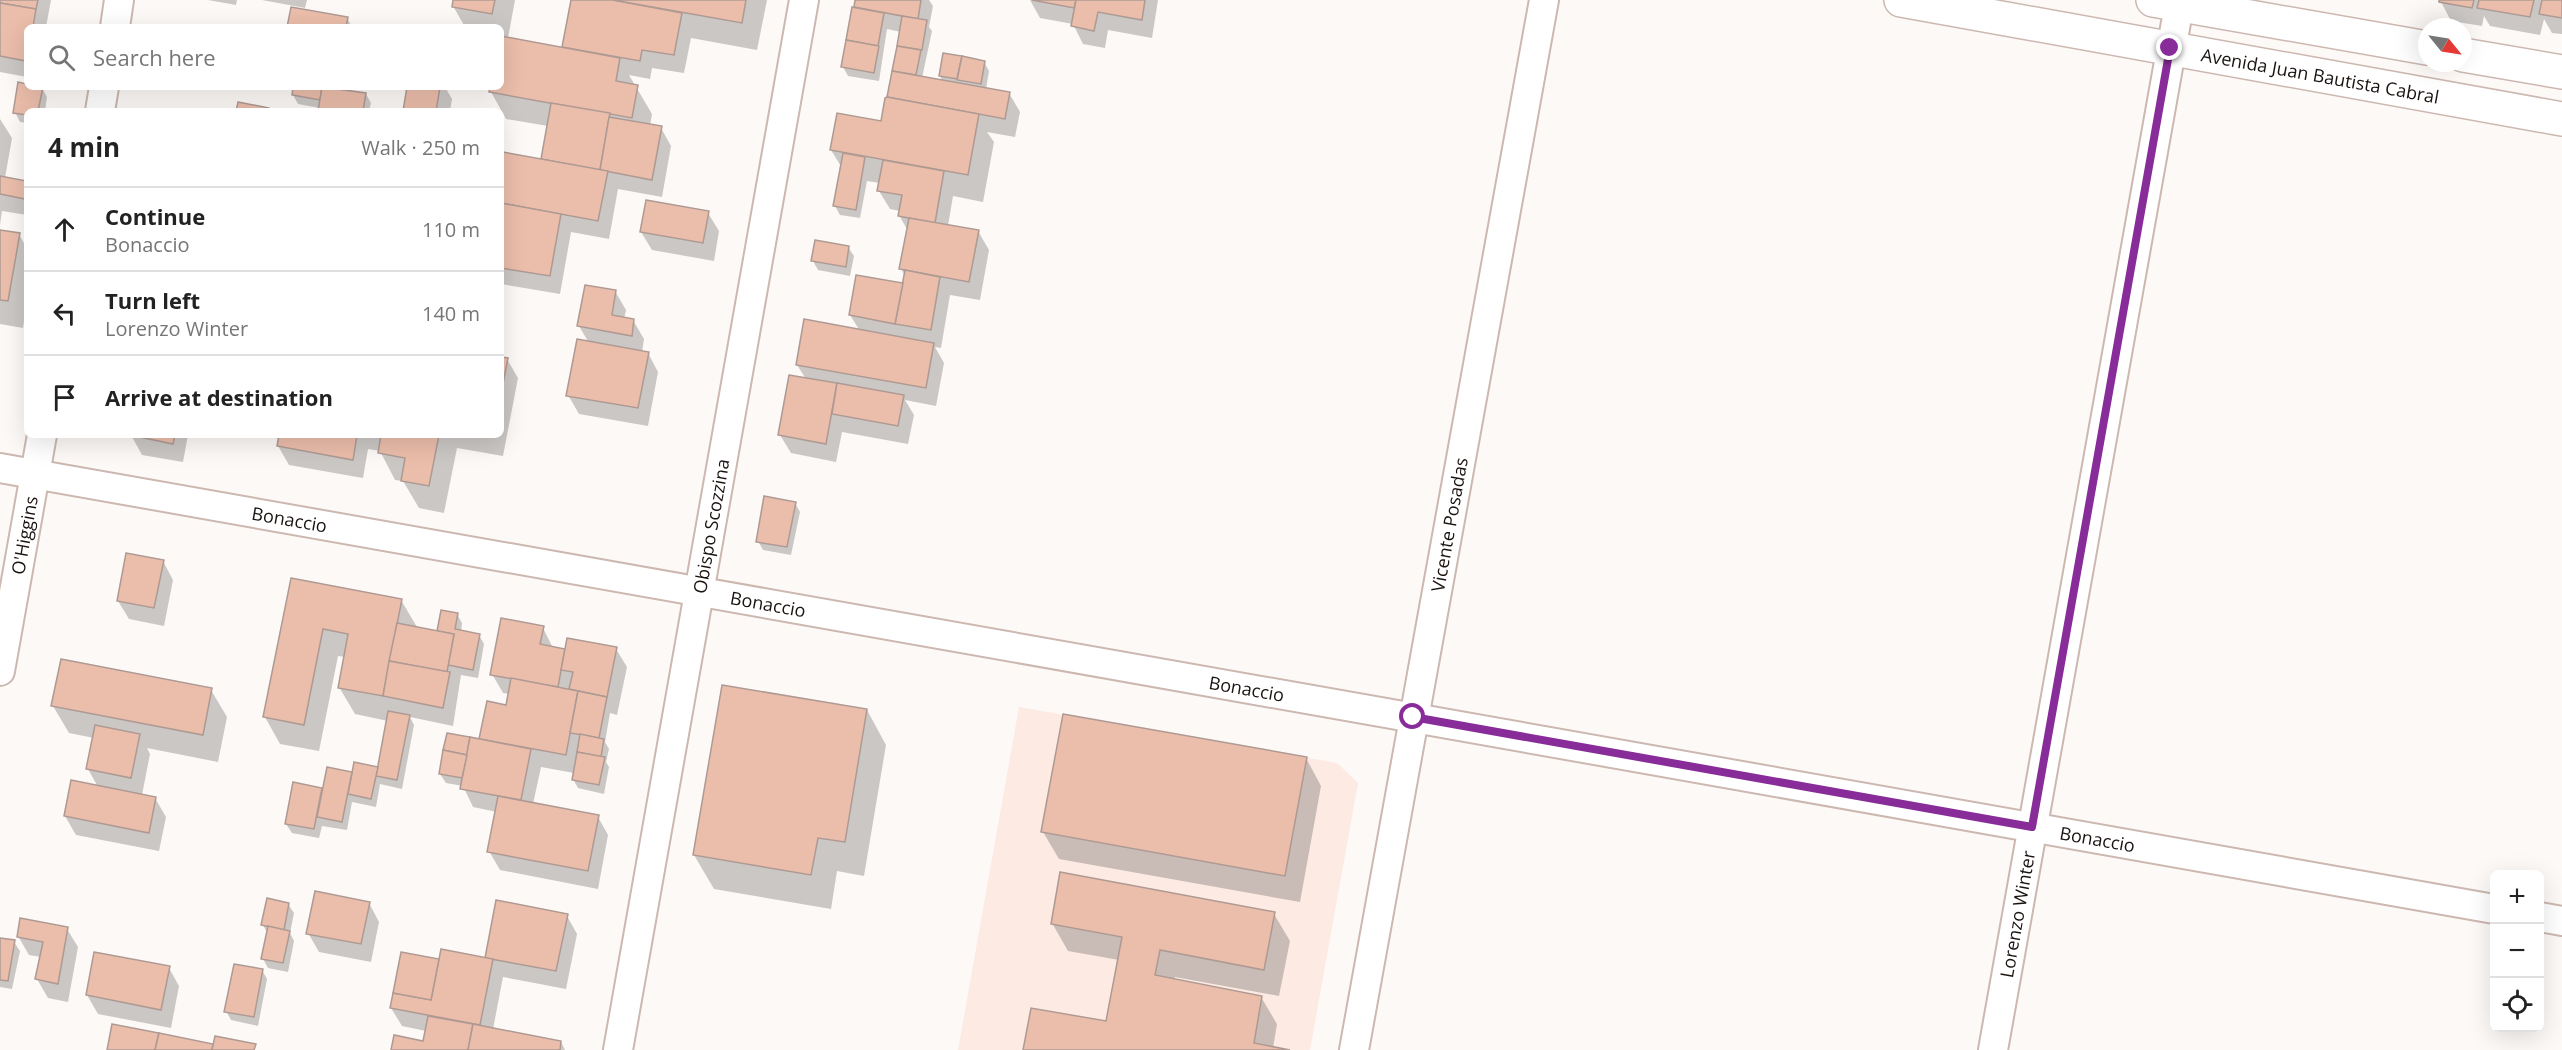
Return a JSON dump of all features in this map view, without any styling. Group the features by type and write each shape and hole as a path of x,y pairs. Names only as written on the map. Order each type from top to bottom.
{"main road":[{"name":"Avenida Juan Bautista Cabral","path":"1901,0 2562,119"},
{"path":"2171,2 2418,46"},
{"path":"2472,57 2562,72"}],"street":[{"path":"115,24 119,0"},
{"name":"Obispo Scozzina","path":"618,1050 804,0"},
{"name":"Vicente Posadas","path":"1354,1050 1544,0"},
{"name":"Lorenzo Winter","path":"1993,1050 2170,48 2171,2"},
{"path":"100,108 104,90"},
{"name":"O'Higgins","path":"0,671 41,438"},
{"name":"Bonaccio","path":"0,468 2490,908"},
{"path":"2544,918 2562,921"}],"shaded area":[{"path":"1019,707 1337,763 1358,783 1310,1050 958,1050"}],"building":[{"path":"0,0 38,0 36,9 0,3"},
{"path":"453,0 495,0 492,14 452,7"},
{"path":"571,0 613,0 682,13 674,55 642,50 640,61 562,47"},
{"path":"613,0 746,0 742,23"},
{"path":"855,0 921,0 918,19 854,7"},
{"path":"1032,0 1076,0 1074,8"},
{"path":"1076,0 1145,0 1142,20 1098,12 1094,31 1071,26"},
{"path":"2439,0 2474,0 2472,8 2439,2"},
{"path":"2479,0 2534,0 2530,17 2477,8"},
{"path":"2542,0 2562,0 2562,18 2539,14"},
{"path":"0,3 36,9 34,24 24,24 24,61 0,56"},
{"path":"291,7 348,17 347,24 288,24"},
{"path":"852,7 884,13 878,46 846,40"},
{"path":"902,16 927,20 922,50 897,46"},
{"path":"504,37 620,58 616,81 638,85 632,118 489,92 489,90 504,90"},
{"path":"846,40 879,46 874,73 841,67"},
{"path":"897,46 921,50 916,75 892,71"},
{"path":"943,53 962,56 957,79 939,76"},
{"path":"962,56 985,61 981,84 957,80"},
{"path":"892,71 1010,92 1005,119 887,97"},
{"path":"18,82 24,83 24,90 42,90 39,108 24,108 24,115 13,113"},
{"path":"293,90 322,90 320,100 292,95"},
{"path":"322,90 366,93 364,108 318,108"},
{"path":"406,90 440,90 436,108 404,108"},
{"path":"887,97 979,114 968,175 830,150 837,113 881,121"},
{"path":"238,102 269,108 237,108"},
{"path":"551,103 610,113 600,170 541,159"},
{"path":"609,117 662,126 652,180 600,170"},
{"path":"504,152 608,171 598,221 504,204"},
{"path":"843,153 865,157 856,210 833,206"},
{"path":"883,160 944,171 935,223 898,216 902,195 877,191"},
{"path":"0,176 24,180 24,199 0,194"},
{"path":"646,200 709,211 703,243 640,232"},
{"path":"504,204 561,214 550,276 504,268"},
{"path":"909,218 979,230 969,282 899,269"},
{"path":"0,230 20,233 8,301 0,300"},
{"path":"815,240 849,246 846,267 811,261"},
{"path":"905,270 940,277 931,330 895,324"},
{"path":"856,275 903,283 895,324 849,315"},
{"path":"585,285 616,290 612,315 634,319 632,336 577,326"},
{"path":"804,319 934,343 926,388 796,365"},
{"path":"577,339 649,352 638,408 566,396"},
{"path":"504,357 508,358 504,379"},
{"path":"789,375 837,383 826,444 778,435"},
{"path":"837,383 904,395 898,426 832,414"},
{"path":"144,438 174,438 173,444"},
{"path":"278,438 357,438 353,460 277,446"},
{"path":"380,438 438,438 429,486 401,481 405,458 378,453"},
{"path":"764,496 796,502 787,547 756,542"},
{"path":"126,553 164,560 154,608 117,601"},
{"path":"291,578 402,599 383,696 338,688 348,634 323,629 304,725 263,717"},
{"path":"441,610 458,613 455,629 480,634 473,670 448,665 454,634 437,631"},
{"path":"501,618 544,626 540,644 565,649 558,687 490,675"},
{"path":"397,623 454,634 447,672 389,661"},
{"path":"567,638 617,647 607,697 569,689 573,672 561,670"},
{"path":"61,659 212,688 203,735 51,706"},
{"path":"389,661 450,672 443,708 383,696"},
{"path":"511,678 578,691 566,755 479,739 487,701 506,705"},
{"path":"722,685 867,709 845,842 818,838 811,875 693,855"},
{"path":"578,691 607,697 599,738 570,733"},
{"path":"388,711 410,715 397,780 376,776"},
{"path":"1063,714 1307,757 1285,876 1041,832"},
{"path":"95,725 140,734 131,778 86,769"},
{"path":"447,733 470,737 467,755 443,750"},
{"path":"580,734 604,739 601,757 577,752"},
{"path":"470,737 531,749 521,800 460,789"},
{"path":"443,750 467,755 462,778 439,774"},
{"path":"577,752 605,757 599,785 572,780"},
{"path":"354,762 378,767 371,799 348,794"},
{"path":"327,767 352,772 342,822 317,817"},
{"path":"71,780 156,797 149,833 64,816"},
{"path":"293,782 322,788 314,829 285,824"},
{"path":"498,796 599,815 588,871 487,852"},
{"path":"1060,872 1275,912 1264,970 1160,950 1155,975 1262,996 1254,1043 1290,1050 1023,1050 1031,1008 1106,1021 1122,937 1051,924"},
{"path":"315,891 370,902 361,944 306,934"},
{"path":"267,898 289,903 284,930 261,925"},
{"path":"496,900 568,914 556,971 485,958"},
{"path":"20,918 68,927 58,984 35,979 43,942 17,937"},
{"path":"268,926 290,931 283,963 261,959"},
{"path":"0,938 15,940 8,981 0,980"},
{"path":"441,949 493,959 480,1025 390,1008 393,993 431,1000"},
{"path":"94,952 170,966 161,1010 86,995"},
{"path":"401,952 439,959 431,1000 393,993"},
{"path":"234,964 263,969 254,1017 224,1012"},
{"path":"428,1016 473,1024 468,1050 391,1050 394,1035 423,1041"},
{"path":"112,1024 159,1033 155,1050 107,1050"},
{"path":"473,1024 561,1041 560,1050 468,1050"},
{"path":"159,1033 213,1044 212,1050 155,1050"},
{"path":"215,1036 256,1044 254,1050 212,1050"}],"route":[{"path":"1413,717 2032,827 2170,48"}]}
